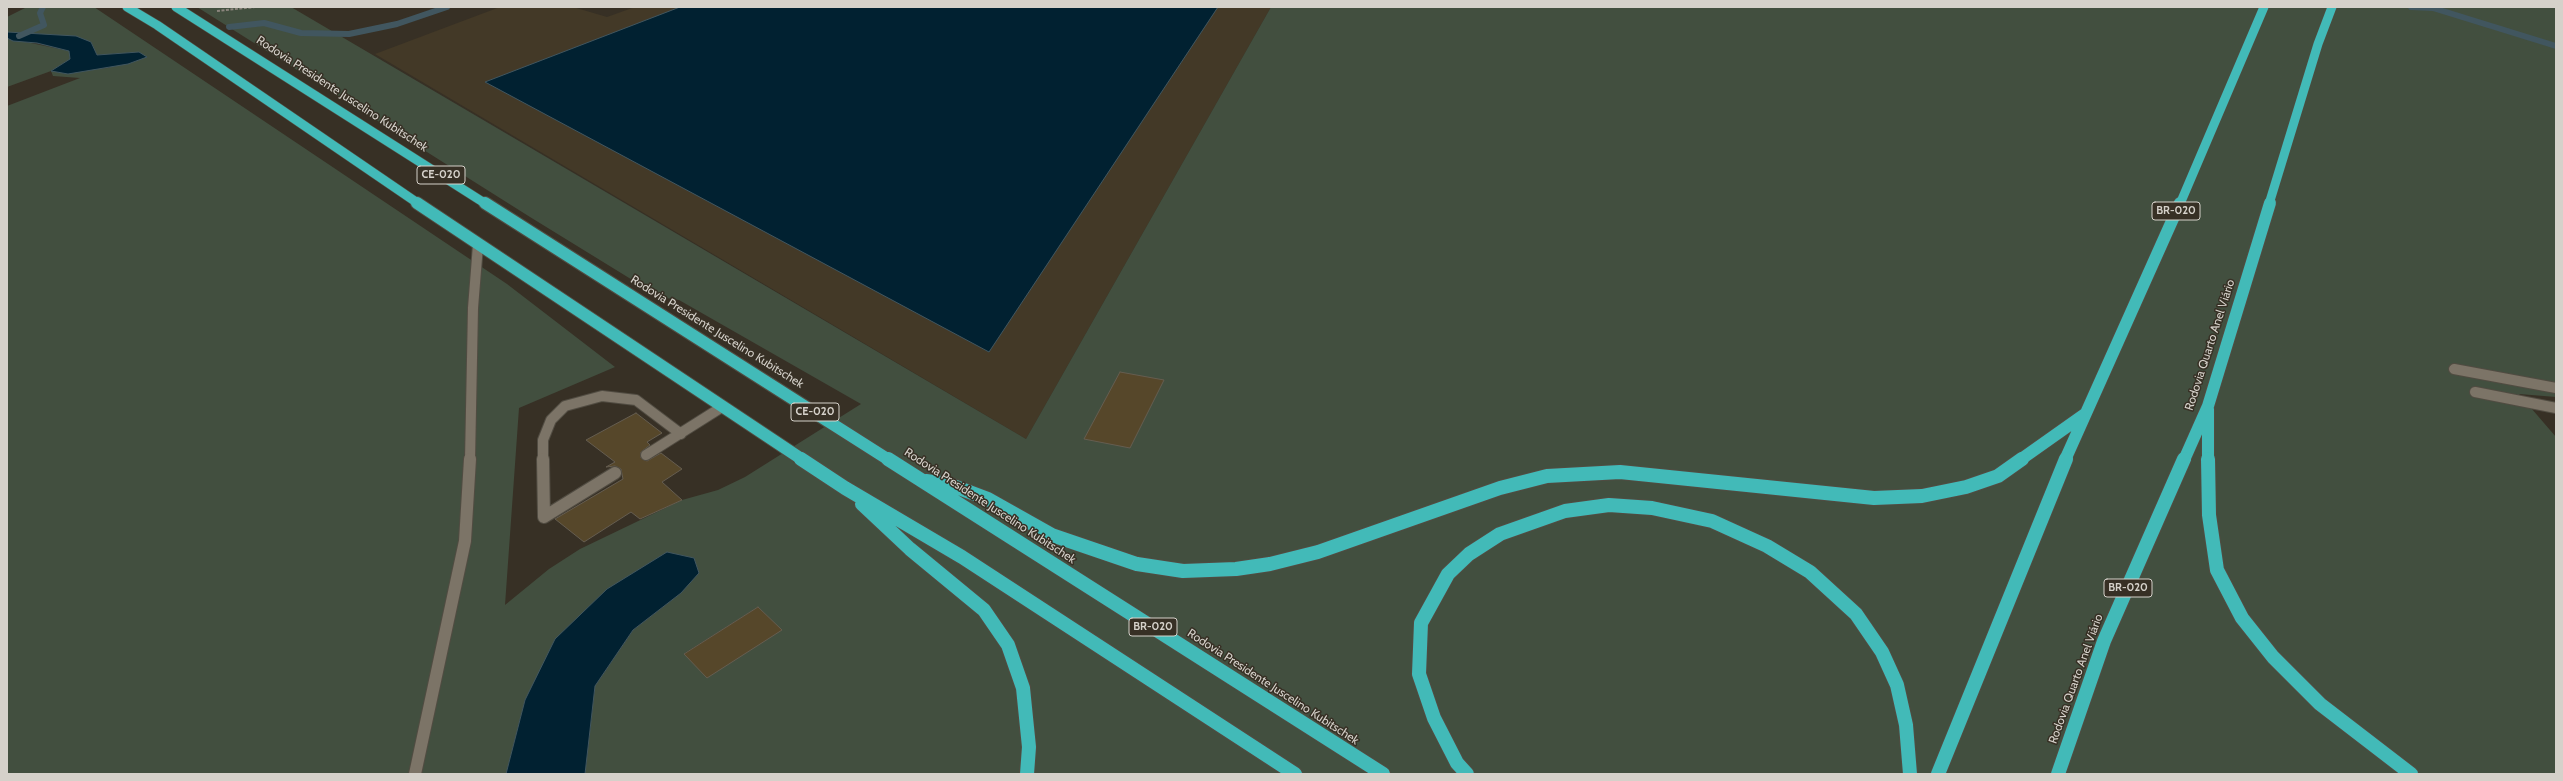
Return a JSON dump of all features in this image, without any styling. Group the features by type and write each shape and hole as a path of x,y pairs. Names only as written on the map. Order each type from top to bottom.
{"highway":[{"name":"CE-020","path":"127,7 157,25 478,245 845,488"},
{"name":"Rodovia Presidente Juscelino Kubitschek","path":"176,7 1383,774"},
{"name":"BR-020","path":"1938,774 2085,414 2199,161 2264,7"},
{"name":"Rodovia Quarto Anel Viário","path":"2058,774 2104,641 2208,406 2318,44 2332,7"},
{"path":"2208,406 2209,515 2216,570 2242,618 2273,657 2320,704 2411,774"},
{"path":"923,481 948,484 988,499 1052,534 1137,564 1182,571 1236,569 1270,564 1318,552 1500,488 1547,476 1620,472 1874,498 1922,496 1966,487 1998,476 2085,414"},
{"path":"845,488 910,549 984,610 1008,645 1023,688 1029,747 1027,774"},
{"path":"845,488 962,557 1295,774"},
{"path":"1466,774 1457,763 1434,718 1419,674 1421,623 1448,574 1469,554 1500,534 1565,511 1609,505 1652,508 1712,521 1767,546 1810,572 1851,608 1882,652 1897,685 1906,725 1910,774"}],"street":[{"path":"416,774 465,541 472,422 473,308 478,245"},
{"path":"2454,369 2556,388"},
{"path":"2475,392 2556,408"},
{"path":"615,473 544,517 543,440 550,420 565,406 602,396 636,400 680,434"},
{"path":"646,456 722,407"}],"path":[{"path":"211,11 255,7"}],"shaded area":[{"path":"500,7 573,7 607,17 635,7 1271,7 1026,439 375,54"}],"green space":[{"path":"27,7 94,7 507,284 615,367 519,408 505,605 549,569 580,549 682,500 718,490 745,477 861,404 679,300 660,297 530,217 197,7 291,7 1026,439 1271,7 2556,7 2556,397 2519,394 2556,437 2556,774 585,774 595,686 633,630 681,593 525,700 506,774 7,774 7,106 80,78 53,76 51,71 108,68 139,52 97,55 91,42 7,32 7,17","holes":["758,607 781,630 685,654"]},
{"path":"7,38 69,51 70,59 51,71 7,87"}],"water":[{"path":"680,7 1218,7 989,352 485,82"},
{"path":"7,32 76,36 91,42 97,55 139,52 147,57 128,64 68,74 51,71 70,59 69,51 37,43 13,41 7,38"},
{"path":"667,552 694,558 699,573 681,593 633,630 595,686 585,774 506,774 525,700 555,639 607,589"}],"building":[{"path":"1120,372 1164,380 1130,448 1084,439"},
{"path":"636,413 662,433 647,442 650,445 641,452 641,458 647,461 661,453 682,469 662,482 682,500 640,519 631,512 584,542 555,519 623,479 621,469 615,466 606,467 615,462 586,440"},
{"path":"758,607 782,630 707,678 684,654"}],"waterway":[{"path":"19,36 44,25 40,13 43,7"},
{"path":"229,27 264,23 301,33 349,34 397,24 447,7"},
{"path":"2411,7 2433,8 2556,46"}]}
